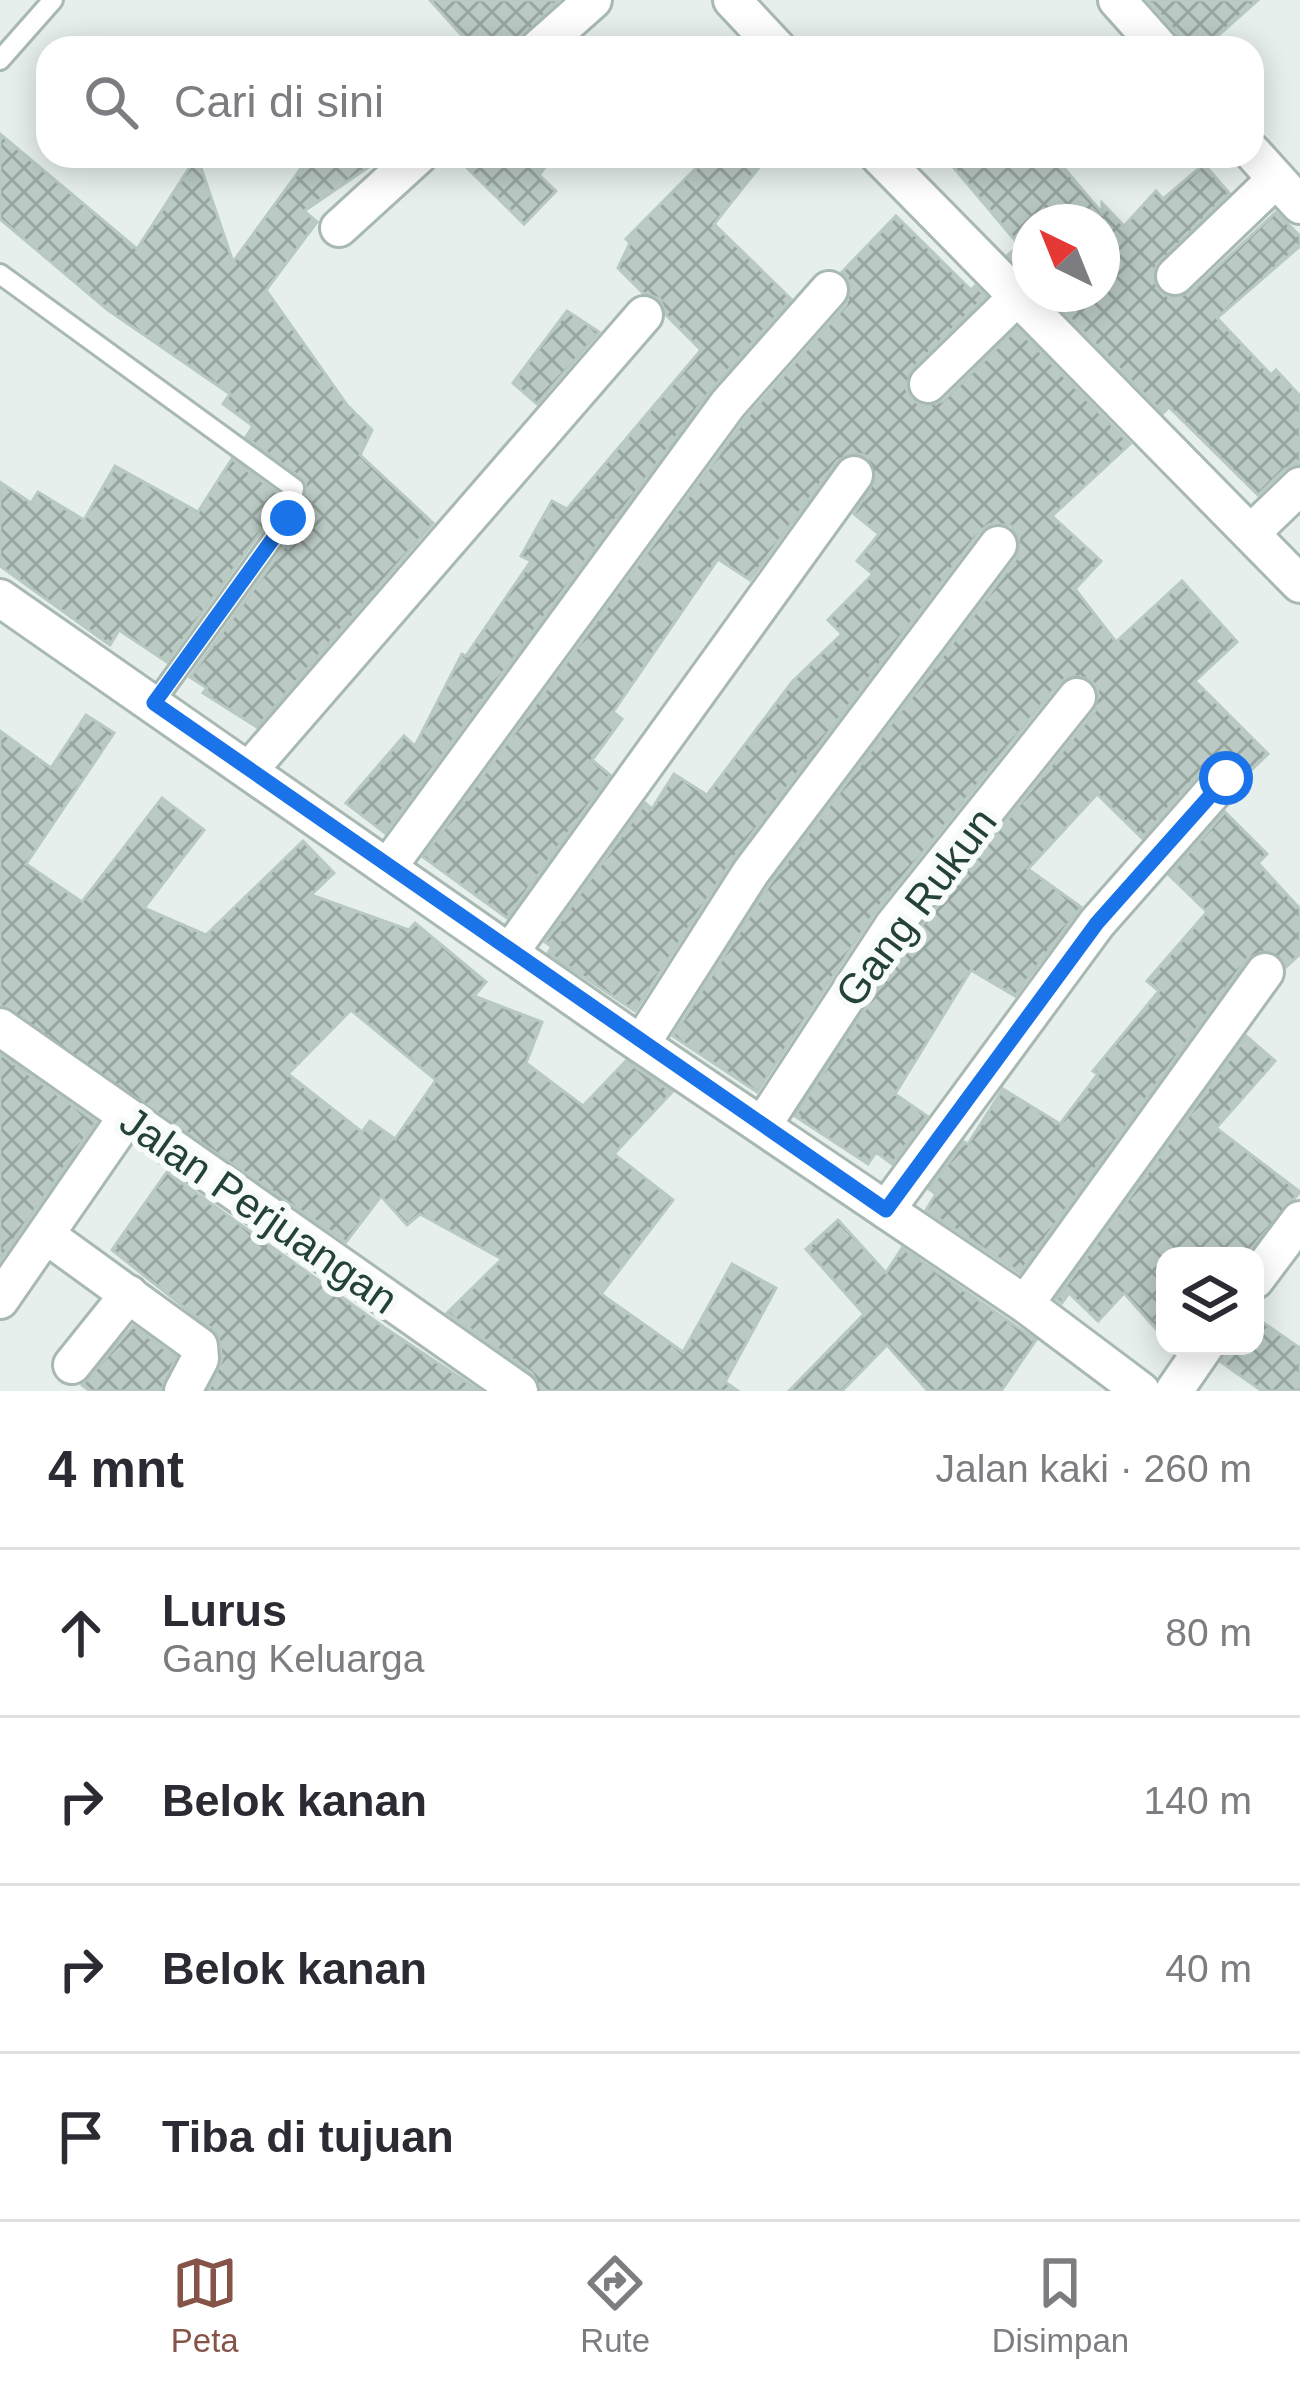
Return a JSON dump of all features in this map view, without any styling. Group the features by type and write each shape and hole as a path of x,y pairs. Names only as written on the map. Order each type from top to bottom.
{"street":[{"path":"732,0 766,36"},
{"path":"1117,0 1149,36"},
{"path":"549,36 578,5"},
{"path":"339,228 405,168"},
{"path":"891,168 1012,292"},
{"path":"1175,276 1276,179"},
{"path":"388,867 728,404 830,290"},
{"path":"928,384 1012,302"},
{"path":"1032,312 1300,584"},
{"path":"250,769 644,315"},
{"path":"510,952 854,475"},
{"path":"1252,532 1300,486"},
{"path":"641,1044 751,872 998,545"},
{"path":"0,598 641,1044 1025,1304 1141,1391"},
{"name":"Gang Rukun","path":"764,1124 893,926 1077,697"},
{"path":"886,1210 1097,923 1226,778"},
{"path":"1025,1304 1264,972"},
{"name":"Jalan Perjuangan","path":"0,1027 519,1391"},
{"path":"0,1300 126,1118"},
{"path":"1264,1268 1300,1220"},
{"path":"46,1235 200,1346 200,1359 183,1391"},
{"path":"72,1365 129,1294"},
{"path":"1174,1391 1199,1355"}],"lane":[{"path":"0,60 52,0"},
{"path":"0,274 294,488 288,518 154,703"}],"building":[{"path":"430,0 559,0 524,36 462,36"},
{"path":"1147,0 1258,0 1218,36 1177,33"},
{"path":"0,134 137,249 189,168 201,168 233,262 301,168 367,168 304,211 317,222 266,290 347,405 372,430 360,455 433,523 257,727 203,693 207,688 190,677 299,526 306,482 246,437 253,426 223,404 230,394 108,310 0,219"},
{"path":"467,168 545,168 539,175 556,191 524,224"},
{"path":"696,168 758,168 714,224 791,299 710,391 385,833 346,803 404,736 415,746 462,654 466,656 531,561 521,556 552,501 567,509 701,350 666,315 660,299 643,293 618,268 630,243 626,239"},
{"path":"954,168 1064,168 1094,204 1012,204 1012,237"},
{"path":"1199,168 1207,168 1229,193 1154,269 1154,282 1170,298 1191,292 1276,212 1300,236 1300,246 1217,318 1271,375 1276,370 1300,396 1300,464 1285,469 1258,495 1169,407 1163,413 1064,312 1120,312 1120,222 1124,226 1156,191 1163,199"},
{"path":"896,216 971,290 975,286 986,296 912,369 906,388 911,399 923,406 943,401 1017,328 1130,444 1052,516 1101,561 1075,589 1116,642 1182,581 1237,642 1195,681 1268,754 1247,774 1231,756 1209,762 1142,838 1097,794 1028,869 1081,907 1015,996 971,970 895,1094 927,1116 892,1164 876,1152 868,1164 795,1116 911,939 1095,711 1098,690 1090,679 1070,676 1059,683 875,912 757,1092 673,1036 769,885 1016,559 1019,537 1011,526 990,524 980,531 733,859 635,1011 548,953 552,947 545,942 645,803 652,809 674,774 707,795 792,682 842,634 828,620 873,574 857,561 879,534 854,514 876,478 866,456 855,453 837,461 750,580 718,559 613,712 622,719 592,760 610,775 507,918 423,857 746,418 846,305 851,284 842,272"},
{"path":"567,311 599,332 537,404 513,383"},
{"path":"232,459 279,494 275,512 167,662 119,630 110,645 0,566 0,482 31,503 38,492 84,520 115,466 198,512"},
{"path":"86,715 114,733 26,864 82,902 162,798 204,830 144,908 206,935 303,841 334,873 311,895 409,930 415,923 486,982 474,996 542,1022 526,1063 583,1106 626,1061 672,1092 614,1154 673,1200 601,1294 683,1352 732,1264 776,1288 725,1382 738,1391 541,1391 532,1373 447,1313 502,1259 420,1214 407,1225 381,1196 346,1242 0,1005 0,731 51,768","holes":["351,1010 436,1080 395,1139 370,1121 362,1132 288,1074"]},
{"path":"1225,812 1267,854 1258,863 1300,909 1300,954 1286,967 1268,950 1247,959 1020,1273 926,1210 936,1194 929,1189 964,1142 968,1144 1003,1089 1060,1124 1098,1074 1093,1071 1159,991 1147,981 1207,912 1169,875"},
{"path":"1246,1036 1275,1061 1216,1128 1300,1192 1253,1247 1156,1247 1156,1329 1124,1293 1098,1321 1069,1293 1062,1303 1056,1299"},
{"path":"0,1054 96,1122 0,1260"},
{"path":"167,1172 480,1391 208,1391 222,1359 218,1334 112,1250"},
{"path":"838,1220 886,1273 902,1248 1036,1340 1001,1391 928,1391 887,1345 842,1391 789,1391 864,1314 806,1249"},
{"path":"1264,1323 1300,1348 1300,1391 1262,1391 1221,1362 1224,1355 1264,1355"},
{"path":"133,1326 176,1357 161,1391 90,1391 82,1385"}],"route":[{"path":"288,518 154,703 886,1210 1097,923 1226,778"}]}
